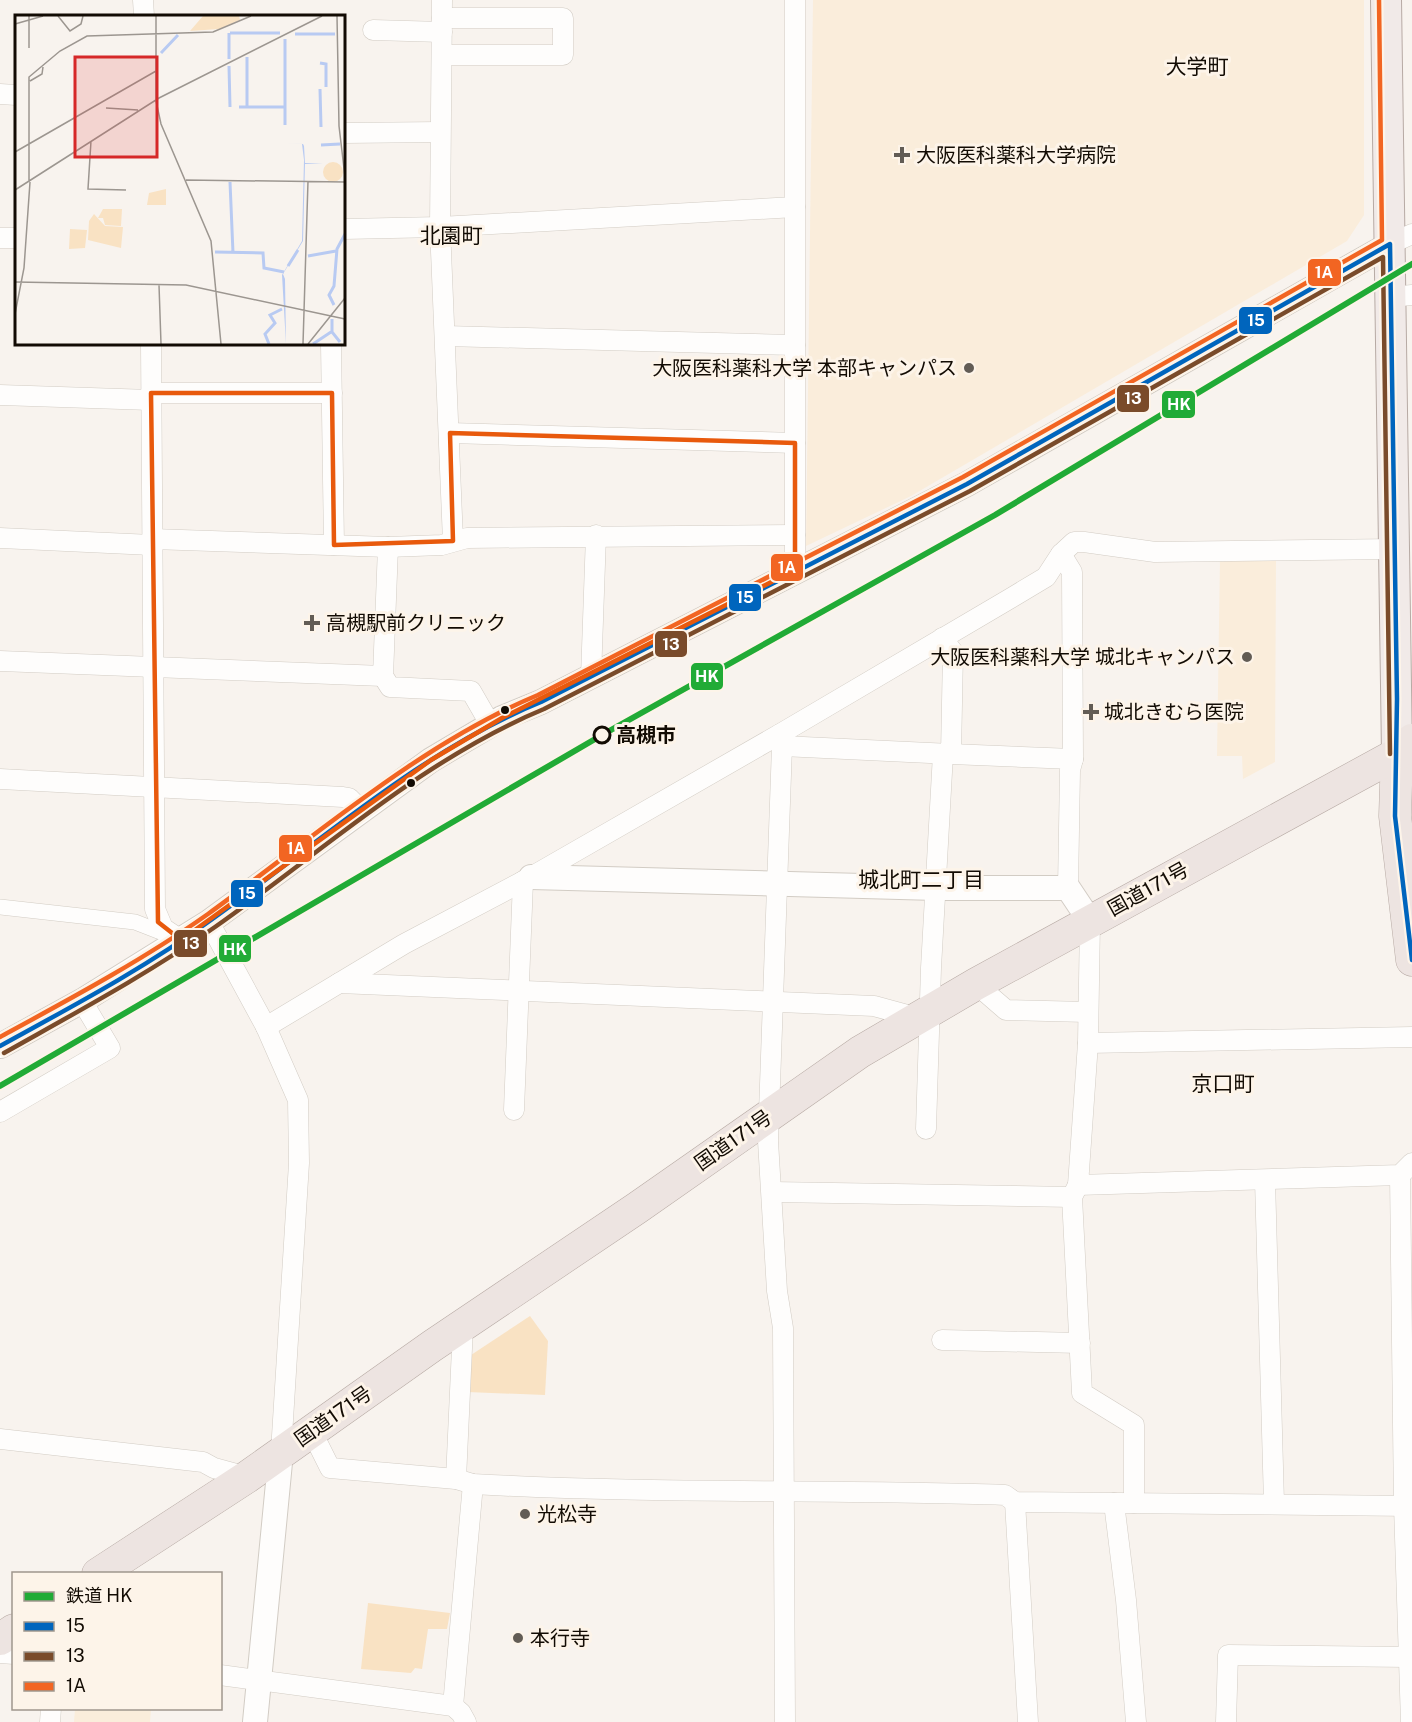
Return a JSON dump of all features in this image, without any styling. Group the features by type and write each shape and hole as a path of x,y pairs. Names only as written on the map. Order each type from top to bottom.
{"highway":[{"name":"国道171号","path":"101,1572 247,1477 860,1052 976,984 1407,749"},
{"path":"1407,749 1395,816 1412,960"}],"main road":[{"path":"1386,0 1388,212 1401,239 1402,296 1396,549 1407,749"}],"street":[{"path":"143,0 144,15"},
{"path":"795,0 795,570"},
{"path":"373,30 442,17 563,18 563,55 442,55"},
{"path":"442,17 440,227 453,541"},
{"path":"0,94 15,95"},
{"path":"345,133 440,132"},
{"path":"345,229 440,227 795,207"},
{"path":"0,1046 82,1001 209,922 363,812 431,760 490,724 591,677 795,570 967,484 1401,239"},
{"path":"445,336 795,345"},
{"path":"151,345 155,909 158,922 181,940"},
{"path":"331,345 334,545"},
{"path":"0,395 152,397 332,393"},
{"path":"450,434 795,443"},
{"path":"0,538 388,547 442,545 467,538 596,535 795,535"},
{"path":"591,677 596,535"},
{"path":"266,1027 460,913 527,879 781,740 942,638 1046,577 1061,554 1074,542 1155,552 1396,549"},
{"path":"388,547 383,676 390,687 471,691 490,724"},
{"path":"1061,554 1072,572 1073,759 1070,770 1068,888 1090,921 1088,1043 1075,1191 1082,1394 1134,1425 1134,1503"},
{"path":"926,1129 924,1014 954,652 942,638"},
{"path":"0,661 383,676"},
{"path":"781,740 947,754 1073,759"},
{"path":"781,740 779,882 768,1141 777,1291 783,1328 785,1722"},
{"path":"0,779 343,797 349,798 363,812"},
{"path":"527,879 779,882 936,888 1068,888"},
{"path":"514,1110 527,879"},
{"path":"0,907 135,922 181,940"},
{"path":"209,922 266,1027 298,1100 299,1163 281,1452 255,1722"},
{"path":"339,983 874,1006 924,1014"},
{"path":"976,984 1006,1010 1087,1012"},
{"path":"0,1112 110,1048 82,1001"},
{"path":"1088,1043 1412,1037"},
{"path":"772,1192 1075,1191 1406,1169 1411,1722"},
{"path":"1265,1180 1274,1503"},
{"path":"453,1706 464,1482 463,1326"},
{"path":"942,1340 1080,1343"},
{"path":"312,1432 330,1468 464,1482 586,1491 911,1492 1005,1495 1015,1502 1408,1506"},
{"path":"0,1439 203,1462 214,1468 247,1477"},
{"path":"1015,1502 1028,1722"},
{"path":"1114,1503 1126,1600 1136,1722"},
{"path":"1226,1722 1228,1655 1409,1657"},
{"path":"222,1675 453,1706 466,1722"}],"highlighted area":[{"path":"151,393 332,393 334,545 453,541 450,433 795,443 795,570 502,718 431,760 181,940 158,922"}],"shaded area":[{"name":"大阪医科薬科大学 本部キャンパス","path":"813,0 1364,0 1364,215 1347,241 911,496 806,546"},
{"name":"大阪医科薬科大学 城北キャンパス","path":"1276,558 1275,762 1243,779 1242,756 1217,756 1220,559"},
{"path":"530,1316 548,1341 545,1395 467,1392 468,1357"},
{"path":"368,1603 450,1613 447,1629 428,1629 422,1669 415,1668 411,1673 361,1669"},
{"path":"75,1710 151,1710 150,1722 74,1722"}],"rail line":[{"name":"HK","path":"0,1086 602,735 995,515 1412,264"}],"transit line":[{"name":"1A","path":"0,1037 106,978 183,931 368,795 451,739 963,477 1382,240 1379,0"},
{"name":"15","path":"0,1046 107,986 186,938 370,801 453,746 496,722 541,702 967,484 1390,244 1397,699 1395,816 1412,960"},
{"name":"13","path":"4,1053 111,993 190,944 374,809 457,754 970,491 1383,257 1390,754"}],"place":[{"name":"大阪医科薬科大学病院","path":"902,155"},
{"name":"大阪医科薬科大学 本部キャンパス","path":"969,368"},
{"name":"高槻駅前クリニック","path":"312,623"},
{"name":"大阪医科薬科大学 城北キャンパス","path":"1247,657"},
{"name":"城北きむら医院","path":"1091,712"},
{"name":"高槻市","path":"602,735"},
{"name":"光松寺","path":"525,1514"},
{"name":"本行寺","path":"518,1638"}],"district":[{"name":"大学町","path":"1197,67"},
{"name":"北園町","path":"451,236"},
{"name":"城北町二丁目","path":"921,880"},
{"name":"京口町","path":"1223,1084"}]}
